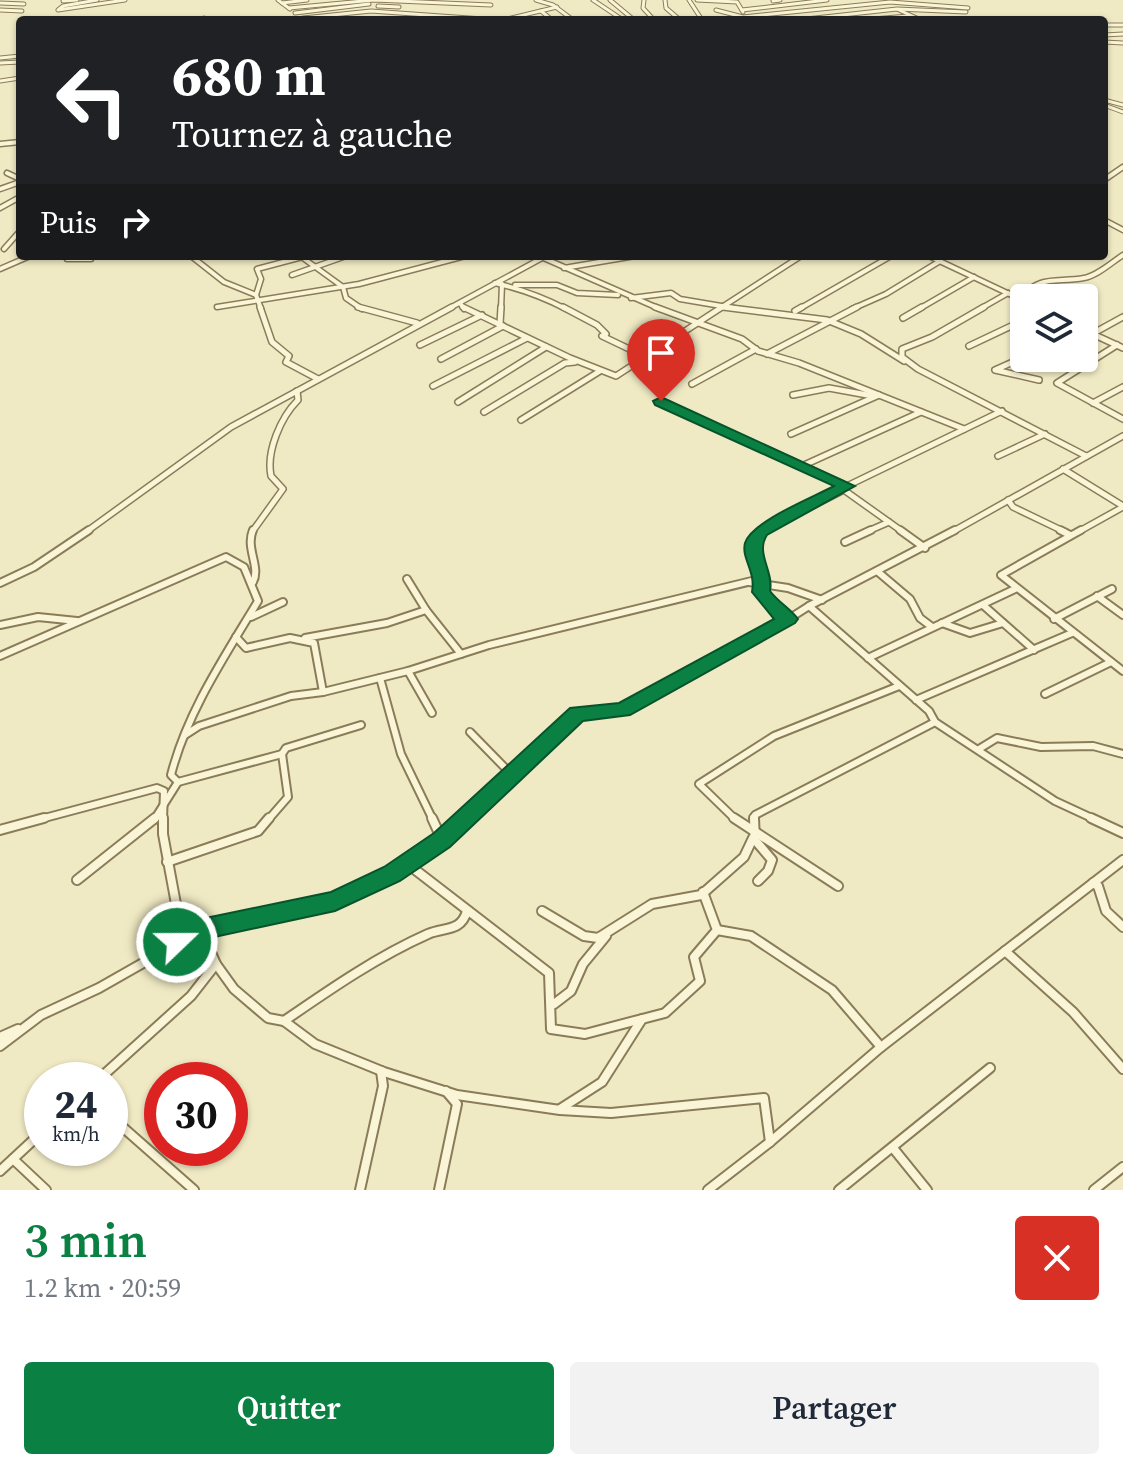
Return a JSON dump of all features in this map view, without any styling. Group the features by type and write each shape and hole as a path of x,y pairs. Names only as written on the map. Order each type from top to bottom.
{"street":[{"path":"11,3 19,0"},
{"path":"63,1 97,0"},
{"path":"60,12 125,0"},
{"path":"280,2 307,0"},
{"path":"536,0 557,7 568,16"},
{"path":"593,0 617,16"},
{"path":"610,0 629,16"},
{"path":"665,0 666,8 677,16"},
{"path":"697,0 737,2 743,16"},
{"path":"773,1 780,0"},
{"path":"742,10 827,0"},
{"path":"60,16 62,6 79,1"},
{"path":"289,8 351,1 491,5"},
{"path":"351,1 358,5"},
{"path":"712,1 719,16"},
{"path":"887,1 911,16"},
{"path":"768,16 887,1 967,10 897,9 833,16"},
{"path":"280,2 300,16"},
{"path":"371,11 381,2"},
{"path":"295,13 381,2 399,7"},
{"path":"0,3 24,4"},
{"path":"846,6 866,16"},
{"path":"524,16 557,7"},
{"path":"0,10 22,11"},
{"path":"315,10 324,16 371,11 469,16"},
{"path":"716,10 735,16"},
{"path":"371,11 379,12 376,16"},
{"path":"541,11 547,16"},
{"path":"7,173 16,179"},
{"path":"4,249 16,236"},
{"path":"1035,284 1062,278 1086,278 1123,255"},
{"path":"0,269 21,260"},
{"path":"68,260 68,267"},
{"path":"196,260 224,282 258,298"},
{"path":"283,260 257,269 262,283 258,298 268,335 289,356 285,360 318,379"},
{"path":"309,260 343,287 345,298 354,305 402,316 417,323"},
{"path":"292,275 334,260"},
{"path":"217,307 258,298 343,287 449,260"},
{"path":"0,583 34,567 73,542 231,427 417,323 501,283 536,260"},
{"path":"546,260 628,297 742,339 767,354 799,363 964,429"},
{"path":"566,267 610,260"},
{"path":"460,303 464,309 616,376 795,260"},
{"path":"795,311 884,260"},
{"path":"767,354 811,332 827,320 886,294 940,261 1008,293"},
{"path":"903,318 974,277"},
{"path":"501,283 557,285 577,293 628,297 671,293 680,299 770,315 827,320 861,334 907,363 1086,456"},
{"path":"501,283 502,325"},
{"path":"501,283 534,292 546,302 557,304 599,327 606,334 602,336 606,339 623,344 646,357"},
{"path":"907,363 901,353 906,346 932,337 1008,293"},
{"path":"604,295 671,313"},
{"path":"420,345 482,315"},
{"path":"1098,331 1123,317"},
{"path":"441,359 502,325"},
{"path":"969,346 1010,327"},
{"path":"1098,337 1120,347"},
{"path":"433,386 527,338"},
{"path":"458,402 546,347"},
{"path":"1120,347 1057,382 1123,419"},
{"path":"692,384 756,349"},
{"path":"632,350 640,361"},
{"path":"484,412 565,363 579,362"},
{"path":"1010,363 995,370 1039,380"},
{"path":"521,420 600,371"},
{"path":"1093,403 1123,387"},
{"path":"793,395 829,388 878,396"},
{"path":"253,582 256,576 250,556 249,534 272,509 283,489 271,479 271,454 286,412 298,400 297,391"},
{"path":"791,434 878,396"},
{"path":"661,401 846,488 925,548"},
{"path":"788,619 771,605 762,582 754,552 754,542 761,532 863,476 1002,411"},
{"path":"802,466 921,412"},
{"path":"998,456 1045,434"},
{"path":"0,1037 28,1025 201,930 335,901 409,865 442,840 577,713 623,710 809,606 925,548 1123,436"},
{"path":"1063,469 1123,506 1001,575 1123,671"},
{"path":"1008,500 1013,507 1070,535"},
{"path":"845,542 889,522"},
{"path":"0,656 226,557 232,558 245,568 258,601 212,678 171,765 171,775 178,782"},
{"path":"877,571 910,599 920,618 932,627"},
{"path":"407,579 426,610 461,654"},
{"path":"185,735 199,726 291,696 323,692 408,671 461,654 746,581 788,588 822,600"},
{"path":"868,658 1015,589"},
{"path":"1054,619 1112,589"},
{"path":"1097,596 1123,615"},
{"path":"251,617 283,602"},
{"path":"983,605 1034,650"},
{"path":"809,606 929,711 935,722 1055,801 1123,833"},
{"path":"236,637 246,648 387,623 426,610"},
{"path":"0,625 38,617 80,621"},
{"path":"942,623 970,633 1003,623"},
{"path":"916,700 1072,633"},
{"path":"305,638 314,643 323,692"},
{"path":"1045,694 1111,662"},
{"path":"408,671 432,713"},
{"path":"380,678 401,754 442,840"},
{"path":"838,886 752,833 711,798 700,781 774,736 899,686"},
{"path":"542,911 589,937 598,938 652,904 691,898 703,892 744,857 755,815 935,722"},
{"path":"77,880 154,820 178,782 282,754 286,748 361,725"},
{"path":"470,732 511,774"},
{"path":"979,749 997,738 1041,747 1093,746 1123,754"},
{"path":"167,862 258,831 266,825 288,797 282,754"},
{"path":"0,830 157,788 164,791 162,810 167,862 176,904 201,930 216,964 234,989 268,1018 284,1021 315,1044 381,1071 472,1098 560,1110 611,1113 764,1098 770,1142"},
{"path":"752,833 772,860 768,871 758,881"},
{"path":"708,1190 770,1142 881,1047 1123,860"},
{"path":"409,865 549,973 552,1007 548,1025 558,1033 598,1032 665,1013 700,981 694,957 717,930"},
{"path":"1093,883 1098,886 1106,911 1123,927"},
{"path":"703,892 717,930"},
{"path":"284,1021 333,988 429,934 459,926 464,922 467,911"},
{"path":"717,930 751,936 832,990 881,1047"},
{"path":"552,1007 571,991 583,964 597,951 609,931"},
{"path":"1005,951 1073,1012 1121,1064"},
{"path":"118,1062 191,996 216,964"},
{"path":"560,1110 602,1082 642,1019"},
{"path":"0,1046 28,1025"},
{"path":"839,1190 990,1068"},
{"path":"360,1190 383,1086 381,1071"},
{"path":"439,1190 457,1104 445,1090"},
{"path":"128,1132 194,1190"},
{"path":"890,1149 896,1148 905,1166 927,1190"},
{"path":"0,1171 24,1149"},
{"path":"13,1159 46,1190"},
{"path":"1094,1190 1123,1167"}],"route":[{"path":"177,942 201,930 335,901 392,874 442,840 577,713 623,710 757,639 788,619 776,611 761,592 760,585 764,578 754,552 754,542 761,532 847,486 661,401"}]}
